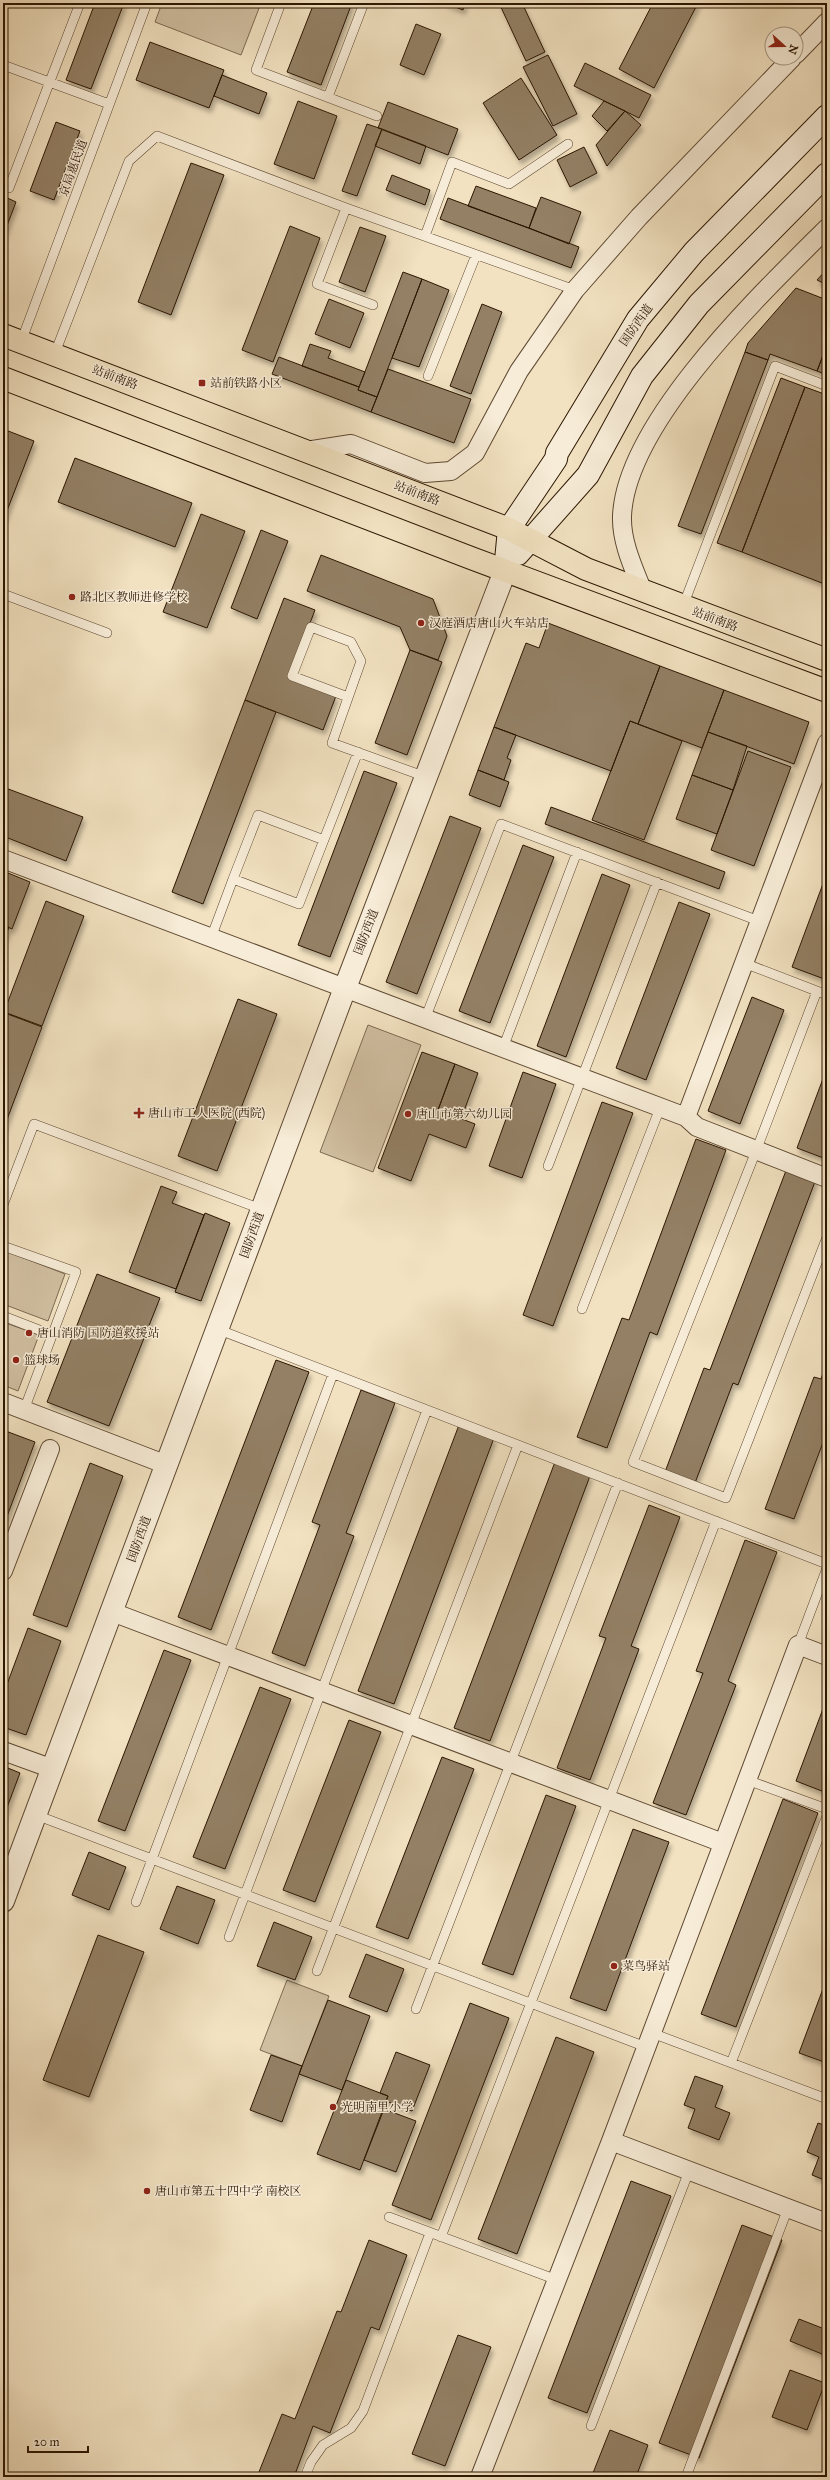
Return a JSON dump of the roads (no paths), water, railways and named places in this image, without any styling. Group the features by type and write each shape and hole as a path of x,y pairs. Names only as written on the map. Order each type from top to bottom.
{"main road":[{"name":"站前南路","path":"12,338 509,529 586,569 643,592 827,660"},
{"path":"3,378 505,570 827,691"}],"street":[{"path":"804,46 827,22"},
{"path":"306,451 351,444 425,473 451,471 475,453 519,371 575,290 639,217 784,66"},
{"name":"国防西道","path":"3,1901 261,1210 505,570 509,529 556,459 557,453 638,319 694,252 827,116"},
{"name":"国防西道","path":"505,570 588,475 642,376 699,304 827,174"},
{"path":"643,592 628,554 622,518 626,486 653,429 694,371 746,309 827,228"},
{"path":"686,1117 827,743"},
{"path":"3,859 686,1117 697,1127 827,1178"},
{"path":"3,1402 167,1465"},
{"path":"3,1571 50,1449"},
{"path":"112,1612 723,1843"},
{"path":"480,2477 611,2141 798,1645 827,1656"},
{"path":"3,1750 53,1770"},
{"path":"611,2141 827,2223"}],"lane":[{"path":"3,185 9,188 80,3"},
{"name":"京局惠民道","path":"12,338 109,104 147,3"},
{"path":"281,3 256,70 377,116"},
{"path":"328,97 364,3"},
{"path":"3,65 109,104"},
{"path":"55,354 129,161 157,136 346,208 575,290"},
{"path":"425,236 452,162 509,184 568,144"},
{"path":"346,208 317,284 373,305"},
{"path":"428,376 476,255"},
{"path":"683,606 775,366 827,386"},
{"path":"3,594 107,633"},
{"path":"348,697 292,676 311,627 351,642 361,661 332,742 426,777"},
{"path":"233,879 300,904 358,752"},
{"path":"212,938 258,815 324,840"},
{"path":"425,1019 501,824 759,921"},
{"path":"503,1048 577,852"},
{"path":"548,1166 657,882"},
{"path":"744,963 827,995"},
{"path":"817,991 756,1151 633,1462 726,1498 827,1237"},
{"path":"582,1310 660,1108"},
{"path":"3,1205 34,1124 261,1210"},
{"path":"3,1246 76,1272 24,1410"},
{"path":"3,1316 52,1335"},
{"path":"217,1329 827,1564"},
{"path":"136,1902 333,1374"},
{"path":"229,1937 427,1410"},
{"path":"317,1971 518,1445"},
{"path":"416,2009 434,1966 618,1483"},
{"path":"441,2237 716,1521"},
{"path":"798,1645 827,1568"},
{"path":"747,1780 827,1809"},
{"path":"36,1815 531,2003 649,2040 731,2063 827,2099"},
{"path":"731,2063 827,1816"},
{"path":"591,2426 689,2171"},
{"path":"686,2477 788,2208"},
{"path":"389,2216 430,2233 557,2280"},
{"path":"305,2477 311,2462 324,2445 351,2428 363,2411 430,2233"}],"place":[{"name":"站前铁路小区","path":"202,383"},
{"name":"路北区教师进修学校","path":"72,597"},
{"name":"汉庭酒店唐山火车站店","path":"421,623"},
{"name":"唐山市工人医院 (西院)","path":"139,1113"},
{"name":"唐山市第六幼儿园","path":"408,1114"},
{"name":"唐山消防 国防道救援站","path":"29,1333"},
{"name":"篮球场","path":"16,1360"},
{"name":"菜鸟驿站","path":"614,1966"},
{"name":"光明南里小学","path":"333,2107"},
{"name":"唐山市第五十四中学 南校区","path":"147,2191"}]}
